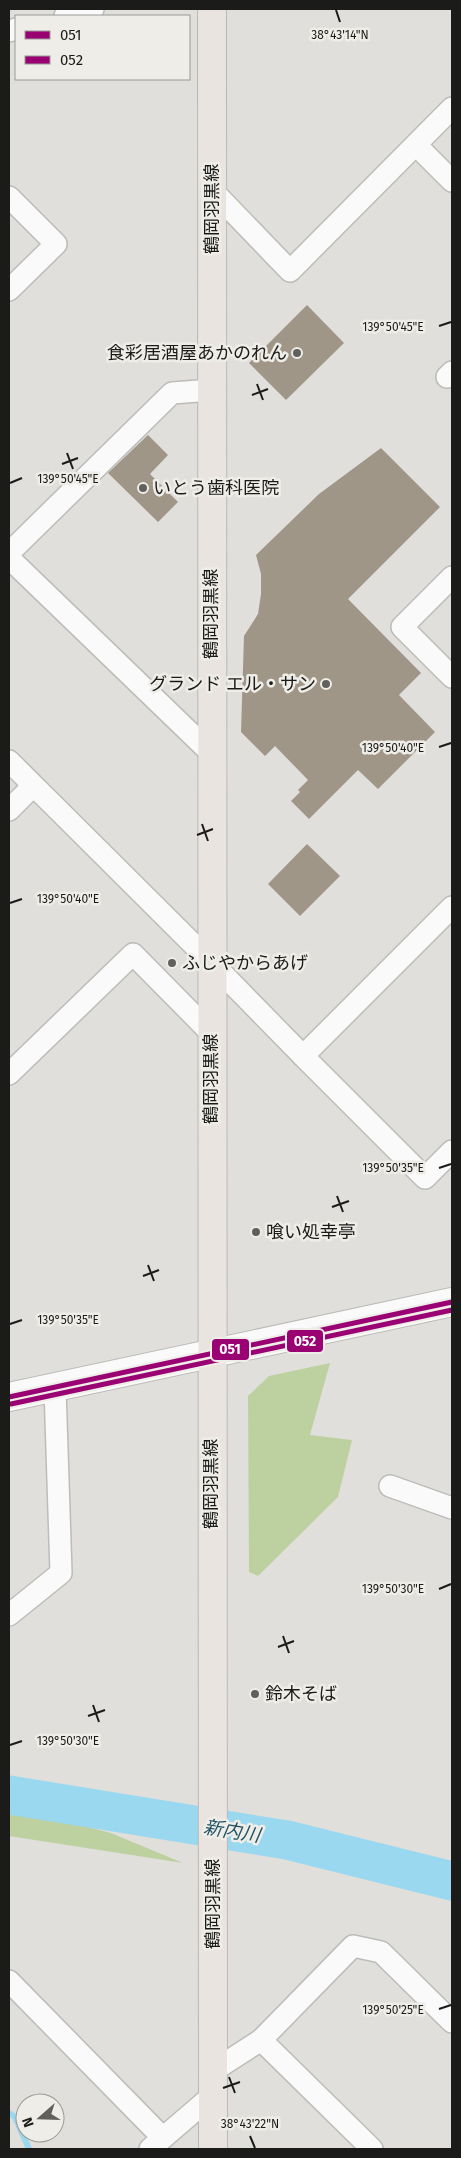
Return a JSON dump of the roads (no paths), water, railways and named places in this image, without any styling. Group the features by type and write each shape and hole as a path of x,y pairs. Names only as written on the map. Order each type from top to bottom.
{"main road":[{"name":"鶴岡羽黒線","path":"212,9 211,1354 213,2149"}],"street":[{"path":"69,15 93,9"},
{"path":"212,190 290,271 452,108"},
{"path":"416,145 452,182"},
{"path":"9,197 56,244 9,290"},
{"path":"9,553 172,392 212,390"},
{"path":"9,558 211,753"},
{"path":"452,577 402,626 452,677"},
{"path":"9,762 425,1178 452,1151"},
{"path":"9,810 33,786"},
{"path":"303,1056 452,907"},
{"path":"9,1074 133,954 211,1033"},
{"path":"9,1397 452,1302"},
{"path":"9,1615 61,1573 55,1388"},
{"path":"390,1486 452,1508"},
{"path":"12,1990 156,2144 213,2083 261,2040 353,1946 381,1952 452,2022"},
{"path":"261,2040 372,2149"}],"waterway":[{"name":"新内川","path":"9,1795 287,1840 452,1881"},
{"path":"9,2113 15,2117 29,2149"}],"place":[{"name":"食彩居酒屋あかのれん","path":"297,353"},
{"name":"いとう歯科医院","path":"143,488"},
{"name":"グランド エル・サン","path":"326,684"},
{"name":"ふじやからあげ","path":"172,963"},
{"name":"喰い処幸亭","path":"256,1232"},
{"name":"鈴木そば","path":"255,1694"}]}
